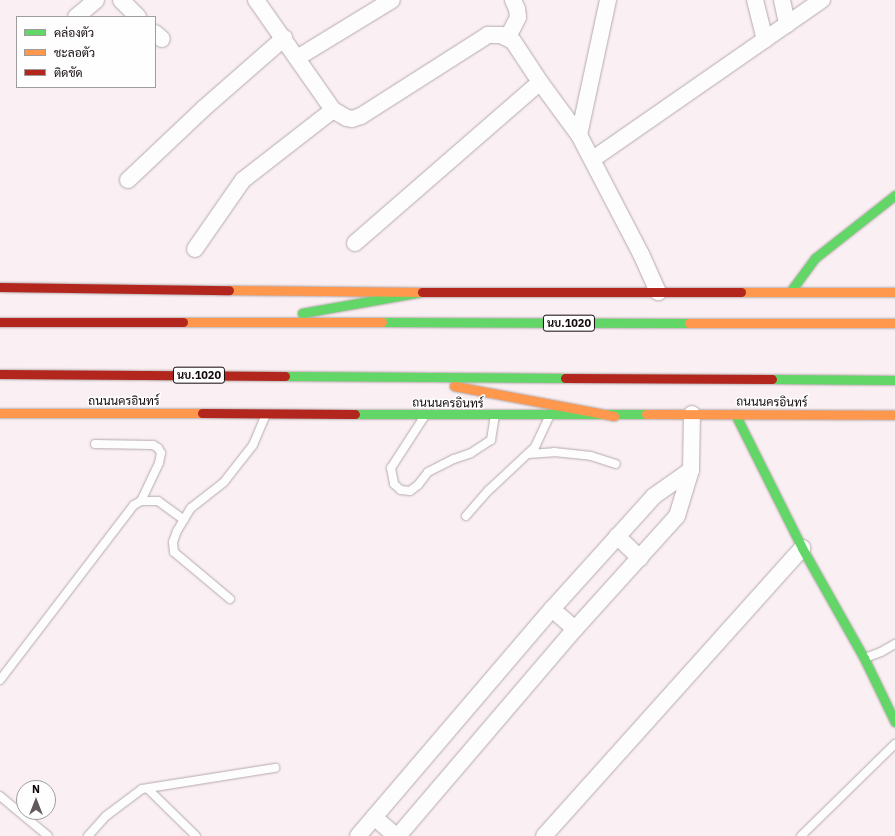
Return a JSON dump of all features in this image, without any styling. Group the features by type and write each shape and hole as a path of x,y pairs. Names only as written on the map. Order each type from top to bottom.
{"main road":[{"path":"790,292 815,258 895,195"},
{"path":"0,287 421,292 895,292"},
{"path":"243,323 421,292"},
{"name":"นบ.1020","path":"0,322 895,322"},
{"name":"ถนนนครอินทร์","path":"0,374 399,375 895,380"},
{"path":"399,375 614,416"},
{"name":"ถนนนครอินทร์","path":"0,413 495,416 614,416 692,414 895,415"},
{"path":"735,414 802,548 864,658 895,722"}],"street":[{"path":"77,16 96,0"},
{"path":"121,0 137,16"},
{"path":"256,0 333,110 347,118 356,118 488,35 501,35 508,37 513,41 540,82 579,135 593,159 641,254 658,292"},
{"path":"297,58 392,0"},
{"path":"508,37 518,17 517,9 513,0"},
{"path":"579,135 608,0"},
{"path":"756,0 765,40"},
{"path":"782,0 788,24"},
{"path":"593,159 822,0"},
{"path":"128,180 203,109 284,38"},
{"path":"354,243 540,82"},
{"path":"195,249 243,180 333,110"},
{"path":"374,817 397,836 575,629 677,516 691,470 692,414"},
{"path":"358,836 552,609 617,536 654,496 691,470"},
{"path":"617,536 640,558"},
{"path":"544,836 802,548"},
{"path":"552,609 575,629"}],"lane":[{"path":"230,599 174,552 173,542 177,531 191,508 224,482 253,445 266,414"},
{"path":"426,415 392,468 394,484 401,490 410,491 418,485 428,472 454,459 472,453 490,440 495,416"},
{"path":"466,516 489,490 535,447 549,416"},
{"path":"0,680 134,506 141,501 159,463 161,453 158,448 153,445 96,444"},
{"path":"528,454 554,452 591,456 616,464"},
{"path":"141,501 158,501 184,520"},
{"path":"864,658 881,652 895,644"},
{"path":"801,836 895,744"},
{"path":"88,836 106,816 131,796 148,788 274,768"},
{"path":"148,788 196,836"},
{"path":"0,796 48,836"}],"traffic: fast":[{"path":"790,292 815,258 895,195"},
{"path":"302,313 421,292"},
{"path":"382,322 689,323"},
{"path":"285,376 565,378"},
{"path":"772,379 895,380"},
{"path":"355,414 646,414"},
{"path":"735,414 802,548 864,658 895,722"}],"traffic: slow":[{"path":"229,290 422,292"},
{"path":"741,292 895,292"},
{"path":"183,322 382,322"},
{"path":"689,323 895,323"},
{"path":"454,386 614,416"},
{"path":"0,413 202,413"},
{"path":"646,414 895,415"}],"traffic: jam":[{"path":"0,287 229,290"},
{"path":"422,292 741,292"},
{"path":"0,322 183,322"},
{"path":"0,374 285,376"},
{"path":"565,378 772,379"},
{"path":"202,413 355,414"}]}
